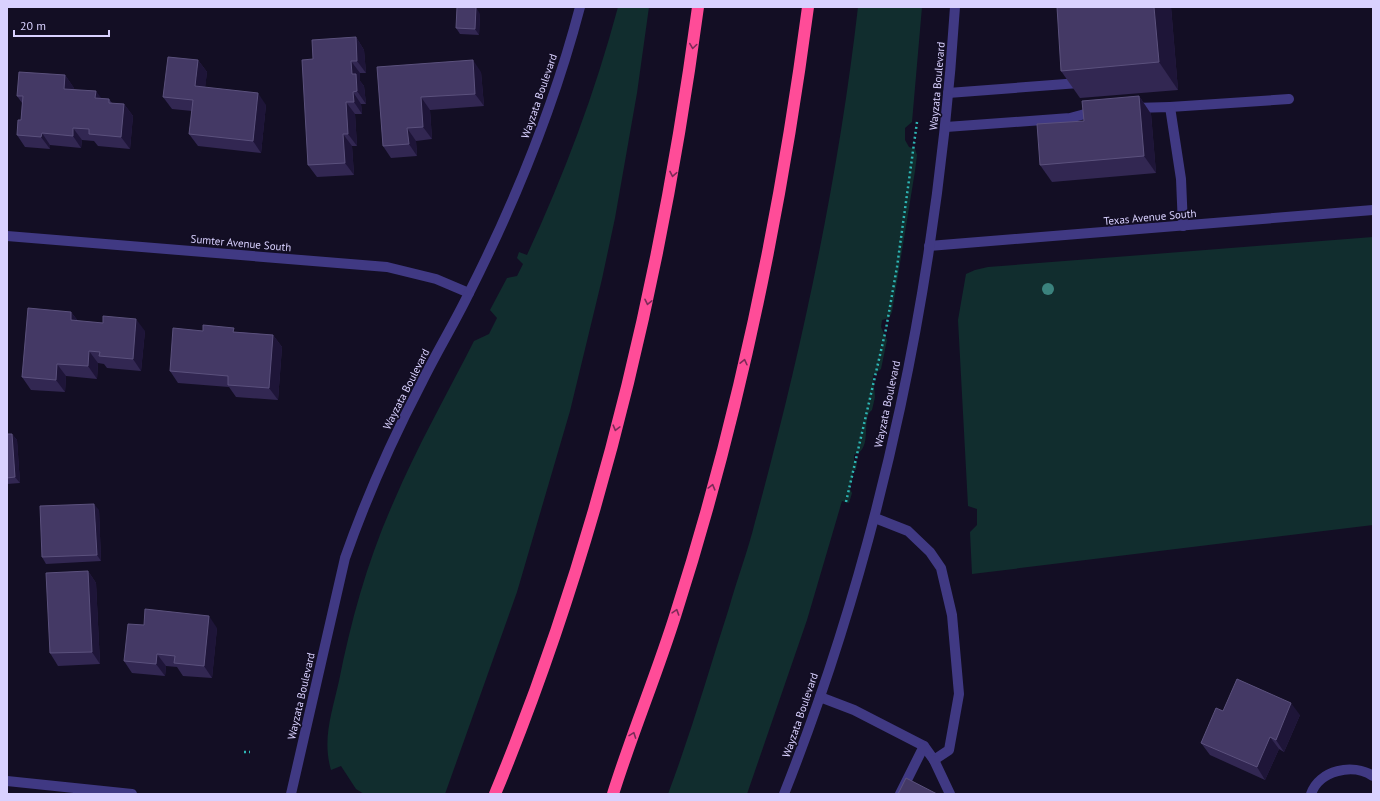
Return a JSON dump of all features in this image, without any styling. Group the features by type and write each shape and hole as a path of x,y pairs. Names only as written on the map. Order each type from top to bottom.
{"highway":[{"path":"495,794 515,745 557,631 593,512 628,382 648,304 677,150 698,7"},
{"path":"613,794 676,612 732,412 758,300 786,157 808,7"},
{"path":"610,794 620,772"}],"street":[{"name":"Wayzata Boulevard","path":"291,794 345,558 356,526 370,492 421,384 469,293 532,152 553,96 580,7"},
{"name":"Wayzata Boulevard","path":"784,794 820,697 874,518 909,359 929,246 946,127 955,7"},
{"path":"948,93 1079,82"},
{"path":"1124,109 1289,99"},
{"path":"1170,107 1181,179 1183,226"},
{"path":"946,127 1070,118 1095,111 1110,110"},
{"name":"Texas Avenue South","path":"929,246 1373,210"},
{"name":"Sumter Avenue South","path":"7,236 387,267 436,279 469,293"},
{"path":"874,518 908,531 930,552 941,568 952,615 959,694 949,750 934,760"},
{"path":"820,697 854,710 924,746 934,760 950,794"},
{"path":"900,794 924,746"},
{"path":"1311,794 1323,778 1336,771 1352,769 1367,772 1373,776"},
{"path":"7,781 132,794"}],"path":[{"path":"846,502 886,329 897,267 917,122"},
{"path":"244,752 250,752"}],"green space":[{"path":"618,7 649,7 637,93 615,218 602,279 570,411 517,592 445,794 364,794 356,789 341,766 331,770 327,748 331,715 355,613 368,567 403,481 422,441 474,341 489,334 497,318 490,310 507,278 517,276 523,264 517,258 519,252 527,255 541,225 554,195 589,102"},
{"path":"858,7 922,7 912,122 905,128 905,140 909,147 915,149 917,155 915,171 892,312 889,318 882,320 881,327 887,340 881,369 873,376 875,397 872,410 867,420 864,447 860,452 854,455 854,460 857,462 856,470 853,470 852,482 849,487 852,493 849,503 842,501 807,620 747,794 668,794 692,725 749,544 788,395 803,331 829,202 850,72"},
{"path":"1373,237 1373,525 972,574 970,532 977,525 977,509 968,506 958,320 966,274 988,267"}],"building":[{"path":"457,7 476,7 475,29 456,28"},
{"path":"1057,7 1154,7 1159,62 1061,71"},
{"path":"356,37 357,61 351,61 352,74 356,74 357,91 353,92 354,102 346,102 348,134 343,134 345,163 308,165 302,60 313,59 312,40"},
{"path":"168,57 198,60 195,86 258,93 253,141 189,134 193,100 163,97"},
{"path":"473,60 475,94 421,97 423,127 407,128 409,144 383,146 377,67"},
{"path":"19,72 65,75 64,89 96,91 95,98 109,99 109,103 124,104 121,137 89,134 89,129 73,128 73,136 42,133 41,137 17,135 18,120 21,120 23,96 17,96"},
{"path":"1139,96 1144,156 1040,165 1037,124 1084,121 1082,101"},
{"path":"28,308 71,312 71,320 103,323 103,316 136,319 133,359 99,356 100,352 89,351 88,366 57,364 56,380 22,377"},
{"path":"203,325 234,328 233,332 273,335 269,388 228,385 228,376 170,371 173,328 203,331"},
{"path":"7,434 12,434 15,477 7,478"},
{"path":"94,504 97,555 42,557 40,506"},
{"path":"88,571 92,652 50,653 46,573"},
{"path":"145,609 209,616 204,666 174,663 175,656 157,654 156,664 124,661 128,624 144,625"},
{"path":"1237,679 1291,703 1276,740 1270,737 1257,767 1201,743 1216,708 1223,711"},
{"path":"906,778 937,794 898,794"}]}
